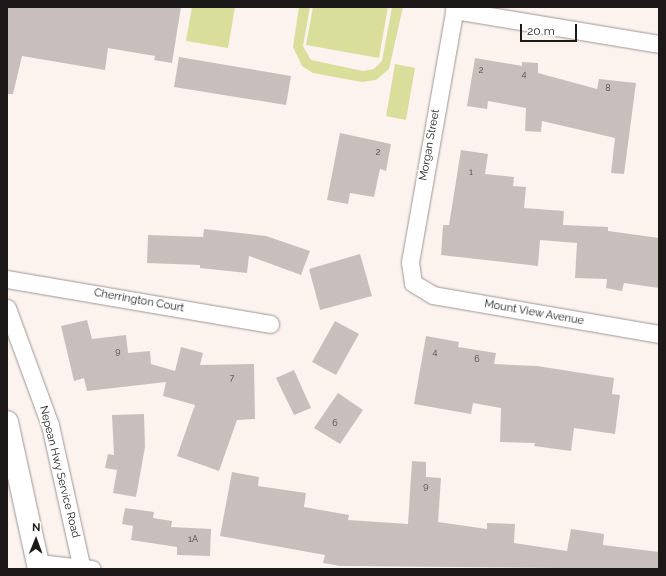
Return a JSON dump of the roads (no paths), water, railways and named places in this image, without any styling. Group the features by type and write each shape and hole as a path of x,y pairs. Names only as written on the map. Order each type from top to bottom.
{"highway":[{"path":"7,422 39,566"}],"street":[{"path":"455,8 659,44"},
{"name":"Morgan Street","path":"413,283 410,262 455,8"},
{"name":"Cherrington Court","path":"7,279 270,324"},
{"name":"Mount View Avenue","path":"413,283 433,295 659,334"},
{"name":"Nepean Hwy Service Road","path":"7,308 50,425 85,568"},
{"path":"39,566 85,568"}]}
